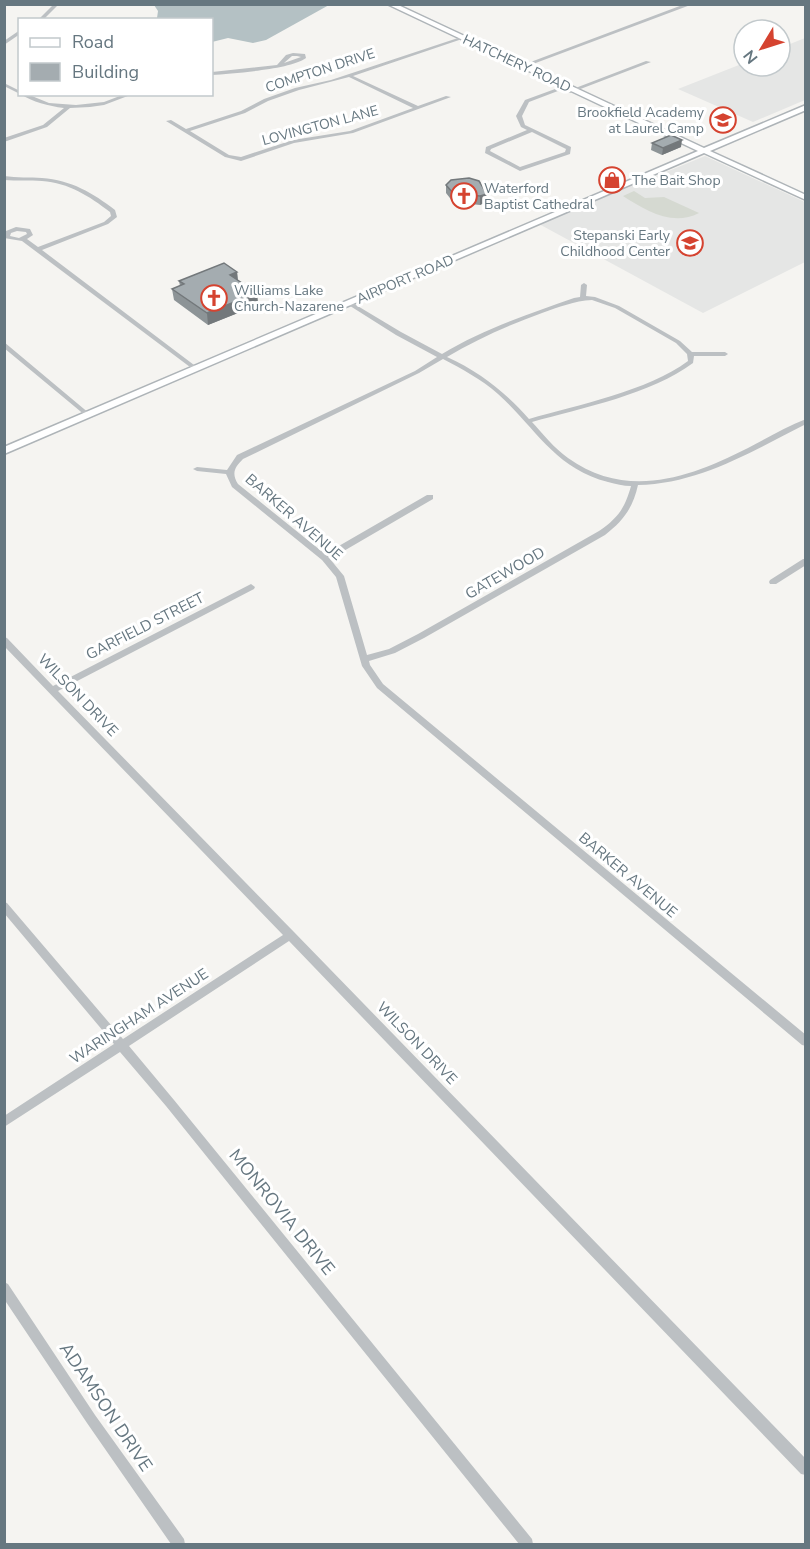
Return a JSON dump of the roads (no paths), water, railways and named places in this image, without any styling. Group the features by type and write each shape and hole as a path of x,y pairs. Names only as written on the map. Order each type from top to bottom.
{"street":[{"path":"42,18 57,4"},
{"name":"HATCHERY ROAD","path":"390,4 806,198"},
{"path":"523,66 691,4"},
{"path":"4,44 18,33"},
{"name":"COMPTON DRIVE","path":"186,131 243,112 266,100 297,89 463,38"},
{"path":"532,130 488,148 487,152 520,169 568,153 569,148 532,130 523,126 519,121 519,116 523,105 533,105 572,88 648,62"},
{"path":"213,74 278,66"},
{"path":"348,75 418,108"},
{"path":"4,84 18,92"},
{"path":"25,96 34,101 68,107 117,101 127,96"},
{"name":"LOVINGTON LANE","path":"169,121 227,156 241,159 293,142 351,132 448,97"},
{"path":"4,140 45,126 68,107"},
{"name":"AIRPORT ROAD","path":"4,451 806,107"},
{"path":"4,178 48,180 69,185 113,212 114,217 106,223 37,250"},
{"path":"23,239 196,369"},
{"path":"528,421 622,393 675,373 691,362 690,354 678,342 617,307 600,300 583,298 584,285"},
{"name":"BARKER AVENUE","path":"583,298 522,318 465,343 444,357 351,405 240,458 229,472 229,476 235,485 325,558 340,576 366,666 380,686 806,1042"},
{"path":"349,303 406,338 494,386 546,442 574,466 616,481 635,484 669,482 704,471 806,421"},
{"path":"5,346 88,415"},
{"path":"690,354 725,354"},
{"path":"197,470 229,472"},
{"name":"GATEWOOD","path":"365,659 392,651 422,636 602,533 619,521 630,506 635,484"},
{"path":"325,558 430,497"},
{"path":"773,582 806,561"},
{"name":"GARFIELD STREET","path":"52,690 251,587"},
{"name":"WILSON DRIVE","path":"4,640 806,1469"},
{"name":"MONROVIA DRIVE","path":"4,906 121,1045 527,1545"},
{"name":"WARINGHAM AVENUE","path":"4,1122 291,935"},
{"name":"ADAMSON DRIVE","path":"4,1288 91,1419 179,1545"}],"place":[{"name":"Brookfield Academy at Laurel Camp","path":"723,120"},
{"name":"The Bait Shop","path":"612,180"},
{"name":"Waterford Baptist Cathedral","path":"464,196"},
{"name":"Stepanski Early Childhood Center","path":"690,243"},
{"name":"Williams Lake Church-Nazarene","path":"214,298"}]}
